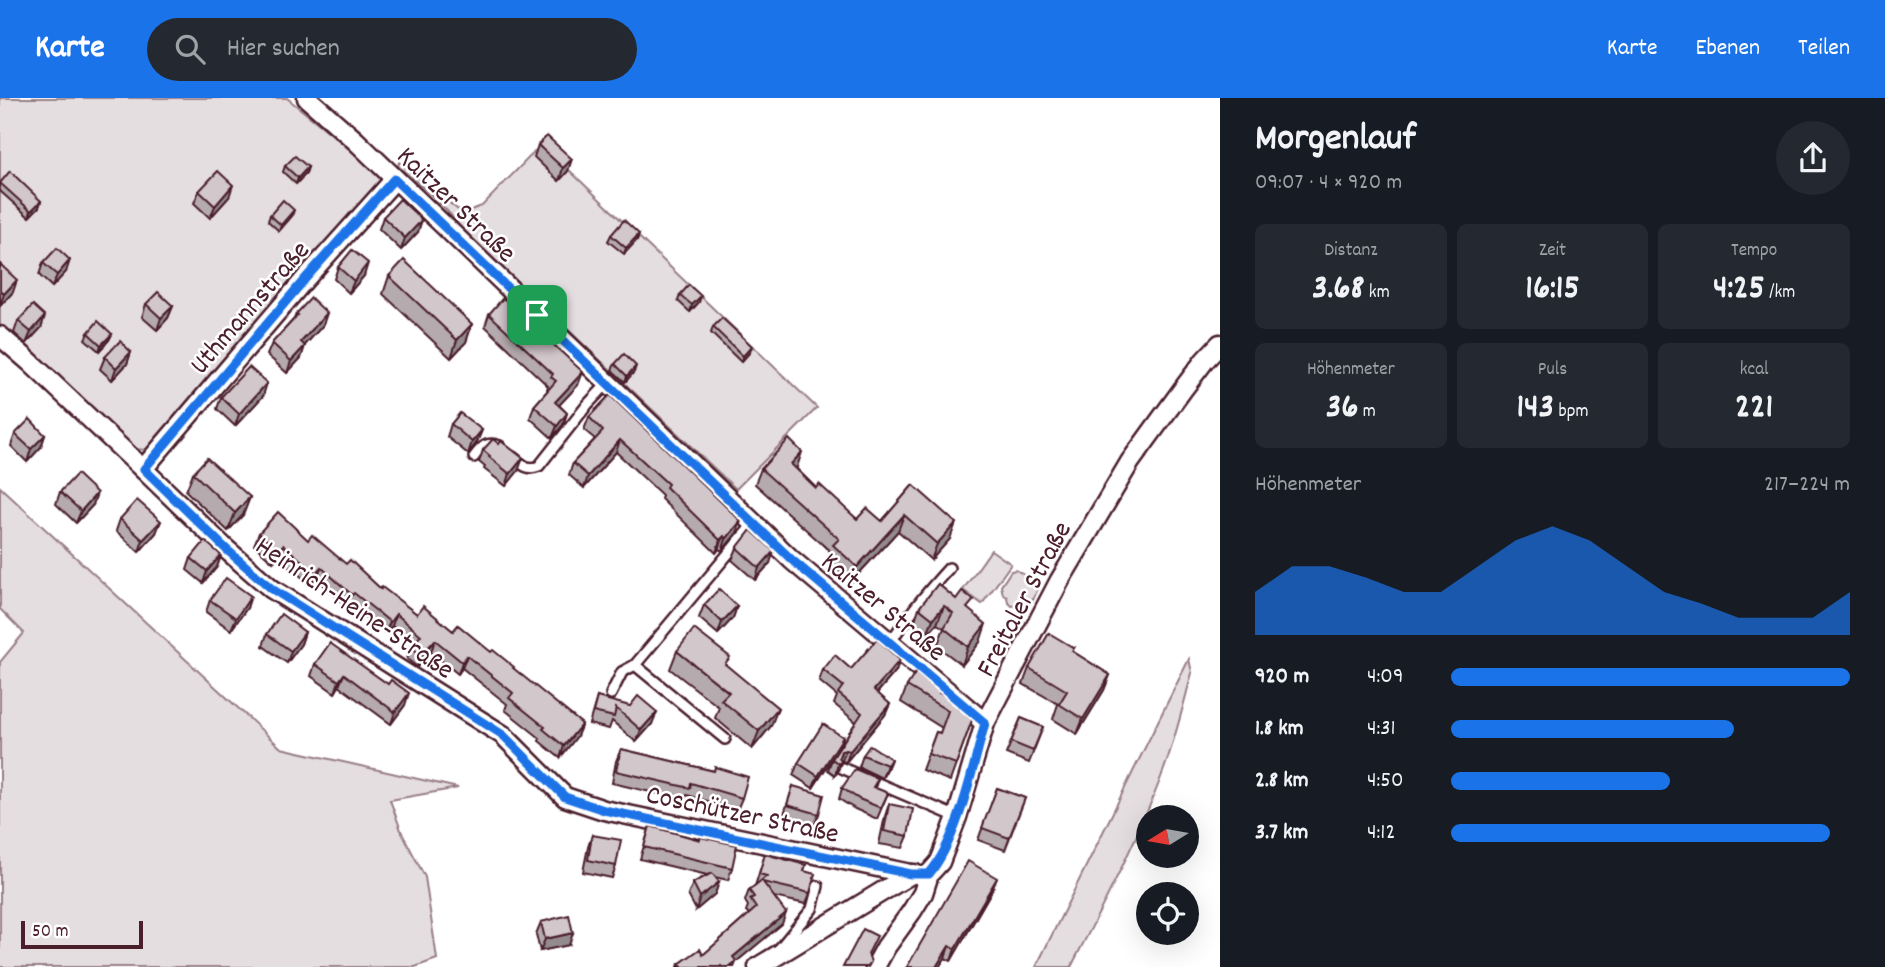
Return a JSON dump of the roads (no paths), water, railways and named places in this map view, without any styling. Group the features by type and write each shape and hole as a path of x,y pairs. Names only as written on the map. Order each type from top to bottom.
{"street":[{"name":"Kaitzer Straße","path":"307,98 356,141 792,560 985,723"},
{"name":"Uthmannstraße","path":"144,469 305,279 394,179"},
{"name":"Heinrich-Heine-Straße","path":"0,336 272,589 503,735 565,797"},
{"name":"Freitaler Straße","path":"875,967 912,911 929,874 940,862 957,817 985,723 1060,580 1130,462 1205,360 1220,344"},
{"name":"Coschützer Straße","path":"565,797 604,810 911,874"},
{"path":"764,963 911,874 929,874"}],"lane":[{"path":"474,457 484,445 494,444 499,445 524,467 539,466 608,383"},
{"path":"611,694 622,672 635,665 754,523"},
{"path":"890,643 912,610 949,568"},
{"path":"635,665 725,739"},
{"path":"842,768 957,817"},
{"path":"764,963 812,909 818,887"}]}
